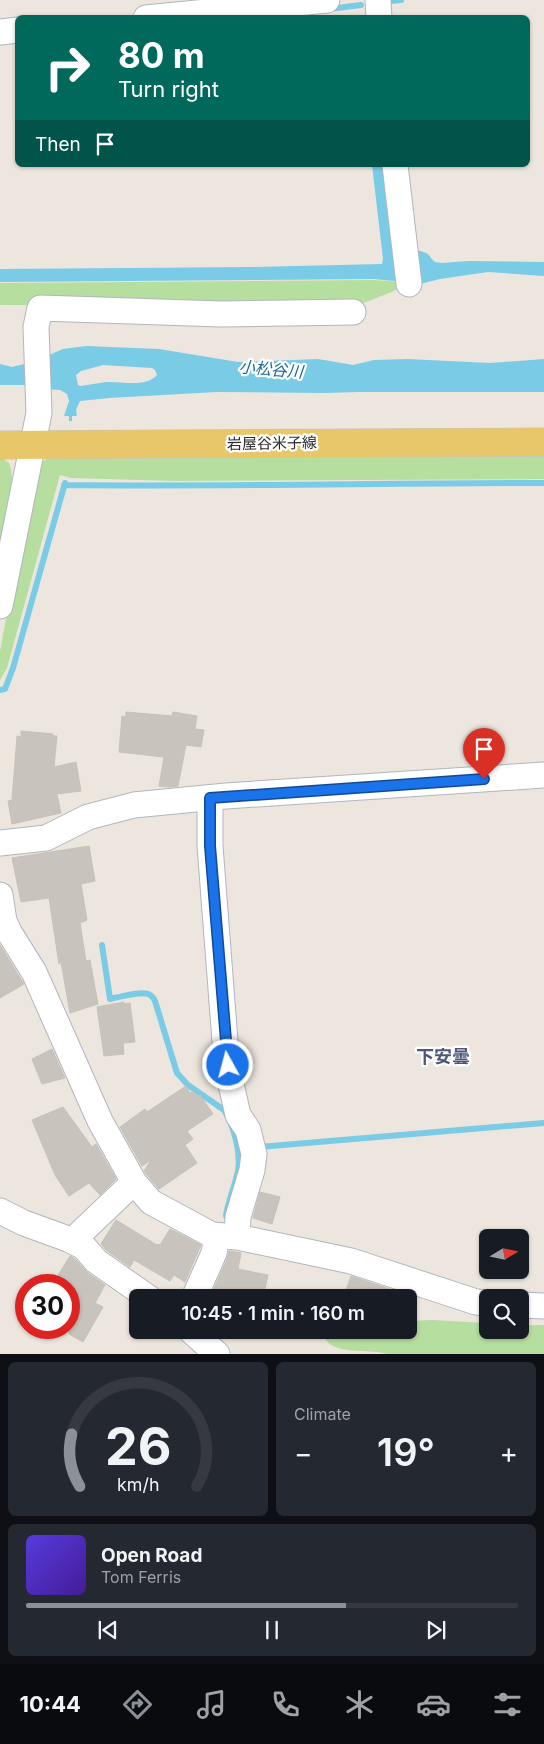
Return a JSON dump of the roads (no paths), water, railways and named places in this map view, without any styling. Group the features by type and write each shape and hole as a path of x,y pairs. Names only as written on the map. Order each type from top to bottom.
{"main road":[{"name":"岩屋谷米子線","path":"0,445 544,442"}],"street":[{"path":"176,15 327,0"},
{"path":"378,0 380,15"},
{"path":"0,32 15,30"},
{"path":"395,167 409,284"},
{"path":"0,606 39,413 36,327 40,308 222,314 352,312"},
{"path":"0,843 46,838 88,816 134,805 544,775"},
{"path":"198,1289 214,1253 238,1217 252,1170 254,1154 248,1130 238,1114 225,1041 210,846 210,798"},
{"path":"0,895 4,920 9,932 34,972 100,1121 134,1182 150,1202 212,1235 227,1236 351,1261 479,1302"},
{"path":"72,1241 134,1182"},
{"path":"0,1211 24,1223 84,1247 96,1261 137,1289"},
{"path":"529,1305 544,1306"},
{"path":"200,1339 217,1354"}],"water":[{"path":"372,167 382,167 392,249 422,251 435,262 442,263 468,261 544,262 544,276 488,272 440,279 416,285 415,283 374,279 0,282 0,269 382,264"},
{"name":"小松谷川","path":"86,346 159,349 238,362 318,359 353,365 374,360 407,359 490,363 544,359 544,392 217,392 109,398 80,401 76,410 77,416 72,416 72,421 69,421 69,416 64,416 69,401 67,394 60,390 43,389 29,385 0,385 0,364 12,367 41,360 63,349","holes":["103,365 152,368 157,375 140,383 106,382 81,386 78,385 76,375 81,371"]}],"waterway":[{"path":"391,1 401,0"},
{"path":"329,9 361,5"},
{"path":"0,690 5,689 13,668 65,483"},
{"path":"64,485 544,483"},
{"path":"102,945 110,999 137,994 151,996 155,1001 177,1073 188,1085 224,1110 228,1116 236,1140 239,1164 226,1216"},
{"path":"259,1147 544,1123"}],"district":[{"name":"下安曇","path":"443,1056"}]}
